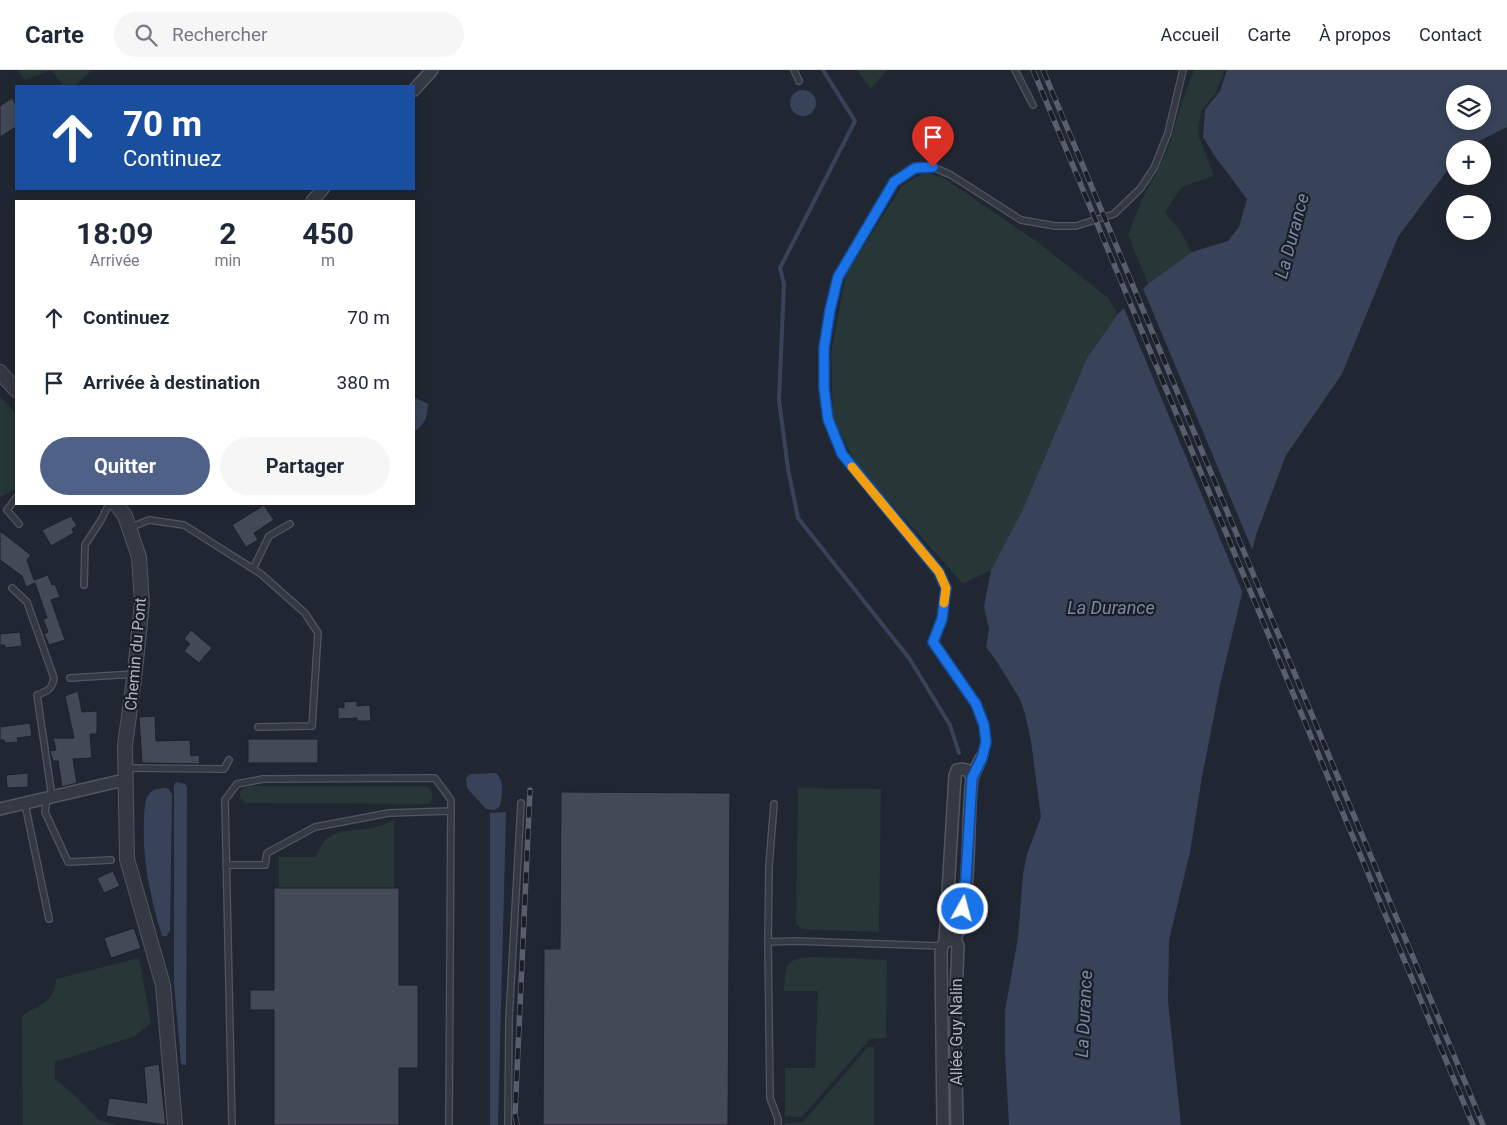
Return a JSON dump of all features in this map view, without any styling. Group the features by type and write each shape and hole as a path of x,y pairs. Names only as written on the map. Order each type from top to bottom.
{"street":[{"path":"415,89 432,70"},
{"path":"313,200 322,190"},
{"path":"0,372 15,389"},
{"name":"Chemin du Pont","path":"117,505 125,516 139,557 142,603 125,745 124,774 127,859 163,985 174,1125"},
{"path":"972,778 982,758"},
{"name":"Allée Guy Nalin","path":"943,1125 947,943 955,776 957,770 962,769 969,771 972,778 966,878 961,924 947,943"},
{"path":"1,810 50,798 124,774"},
{"name":"Allée Guy Nalin","path":"947,943 958,946 954,1017 958,1125"}],"lane":[{"path":"794,70 799,81"},
{"path":"1015,70 1033,105"},
{"path":"982,758 986,742 984,725 976,704 933,642 942,619 946,588 939,572 842,454 828,419 824,388 824,348 838,277 894,182 915,168 933,167 950,175 1021,220 1055,226 1076,226 1114,214 1140,189 1154,168 1168,133 1183,70"},
{"path":"15,499 7,510 19,524"},
{"path":"84,585 85,545 108,505"},
{"path":"129,528 149,520 184,525 253,569 305,613 318,633 312,726 258,727"},
{"path":"253,569 269,536 290,524"},
{"path":"12,588 27,602 54,678 53,686 49,691 38,695 50,798 45,812 68,862 111,860"},
{"path":"70,678 135,674"},
{"path":"124,774 224,769 229,760"},
{"path":"232,1125 225,800 237,784 263,780 435,778 451,800 449,1125"},
{"path":"508,1125 509,1020 521,802"},
{"path":"25,804 49,919"},
{"path":"774,804 769,866 768,942 770,1098 778,1119 778,1125"},
{"path":"226,866 265,865 267,853 315,827 389,814 451,811"},
{"path":"768,942 947,943"}],"shaded area":[{"path":"18,70 51,70 25,80"},
{"path":"51,70 92,70 76,85 63,85"},
{"path":"857,70 887,70 871,89"},
{"path":"1194,70 1225,70 1215,94 1201,111 1198,134 1214,176 1182,187 1165,212 1181,232 1192,252 1148,284 1128,235 1143,197 1170,144 1181,104"},
{"path":"925,172 945,179 1039,243 1107,297 1118,314 1087,358 1022,511 991,570 963,584 857,465 833,420 831,353 846,274 902,186"},
{"path":"0,396 15,413 15,490 0,497"},
{"path":"251,786 423,786 429,787 432,799 429,804 245,803 240,798 240,792 244,788"},
{"path":"798,788 881,789 879,932 802,929 797,925"},
{"path":"394,820 394,888 279,888 279,857 316,857 320,847 331,836 345,831 383,825"},
{"path":"813,957 887,960 886,1038 870,1039 802,1117 785,1116 785,1068 815,1068 818,991 784,991 786,969 788,965 797,959"},
{"path":"139,958 151,1023 135,1036 55,1062 55,1079 99,1120 116,1125 23,1125 22,1016 49,998 55,987 56,979"},
{"path":"868,1047 874,1047 874,1125 785,1125 785,1123 803,1122"}],"water":[{"name":"La Durance","path":"1227,70 1507,70 1507,127 1481,140 1446,140 1446,172 1398,237 1342,374 1286,455 1256,535 1220,685 1190,852 1169,940 1168,1001 1181,1125 1009,1125 1005,1011 1018,938 1023,874 1027,854 1041,817 1031,741 1025,714 1020,699 986,647 989,629 984,607 991,570 1022,511 1087,358 1118,314 1148,284 1192,252 1228,241 1239,227 1247,199 1203,137 1205,110 1220,91"},
{"path":"803,90 812,94 816,103 812,112 803,116 794,112 790,103 794,94"},
{"path":"415,398 428,404 425,420 415,431"},
{"path":"496,773 502,784 500,806 495,810 486,809 467,788 466,778 471,774"},
{"path":"176,782 185,784 187,787 186,1065 181,1063 174,984 174,785"},
{"path":"169,789 172,795 170,930 167,936 162,936 148,878 144,849 144,818 145,804 149,794 154,790"},
{"path":"506,812 498,1125 490,1125 490,813"}],"pier":[{"path":"1142,286 1254,554 1244,596 1123,306"}],"building":[{"path":"12,98 15,103 15,128 0,137 0,106"},
{"path":"264,505 274,520 254,533 258,540 246,547 232,525"},
{"path":"71,516 77,526 72,529 74,533 51,546 42,530"},
{"path":"0,531 31,555 27,560 34,580 48,575 52,585 55,584 60,597 51,600 65,640 49,645 44,634 48,632 43,619 47,618 35,583 26,587 22,576 0,560"},
{"path":"191,630 212,648 199,663 184,651 190,644 184,639"},
{"path":"20,632 22,646 5,648 5,645 0,645 0,634"},
{"path":"78,691 82,712 97,711 97,734 90,734 92,758 73,759 77,783 62,787 58,761 53,761 50,751 56,750 53,738 74,738 65,696"},
{"path":"357,701 357,706 370,705 371,721 357,721 357,718 338,719 338,707 344,708 344,702"},
{"path":"155,716 156,741 190,740 191,756 199,755 200,764 142,763 139,717"},
{"path":"30,723 32,736 17,738 18,742 5,743 4,740 0,740 0,727"},
{"path":"248,739 318,739 318,763 248,763"},
{"path":"28,773 28,787 7,788 6,775"},
{"path":"561,792 730,793 728,1125 543,1125 544,949 560,949"},
{"path":"113,871 120,886 104,893 97,878"},
{"path":"274,888 399,888 399,985 418,985 418,1068 399,1068 399,1125 274,1125 274,1010 250,1010 250,990 274,990"},
{"path":"134,928 141,948 111,958 104,938"},
{"path":"159,1064 166,1125 106,1116 109,1098 147,1103 144,1067"}],"waterway":[{"path":"823,70 855,121 780,268 784,284 779,400 788,469 798,518 909,658 950,725 959,753"}],"railway":[{"path":"1033,70 1473,1125"},
{"path":"1043,70 1483,1125"},
{"path":"517,1125 515,1114 530,790"}],"slow traffic":[{"path":"852,467 939,572 946,588 944,603"}],"route":[{"path":"933,167 915,168 894,182 838,277 824,348 824,388 828,419 842,454 939,572 946,588 942,619 933,642 976,704 984,725 986,742 982,758 972,778 963,909"}]}
